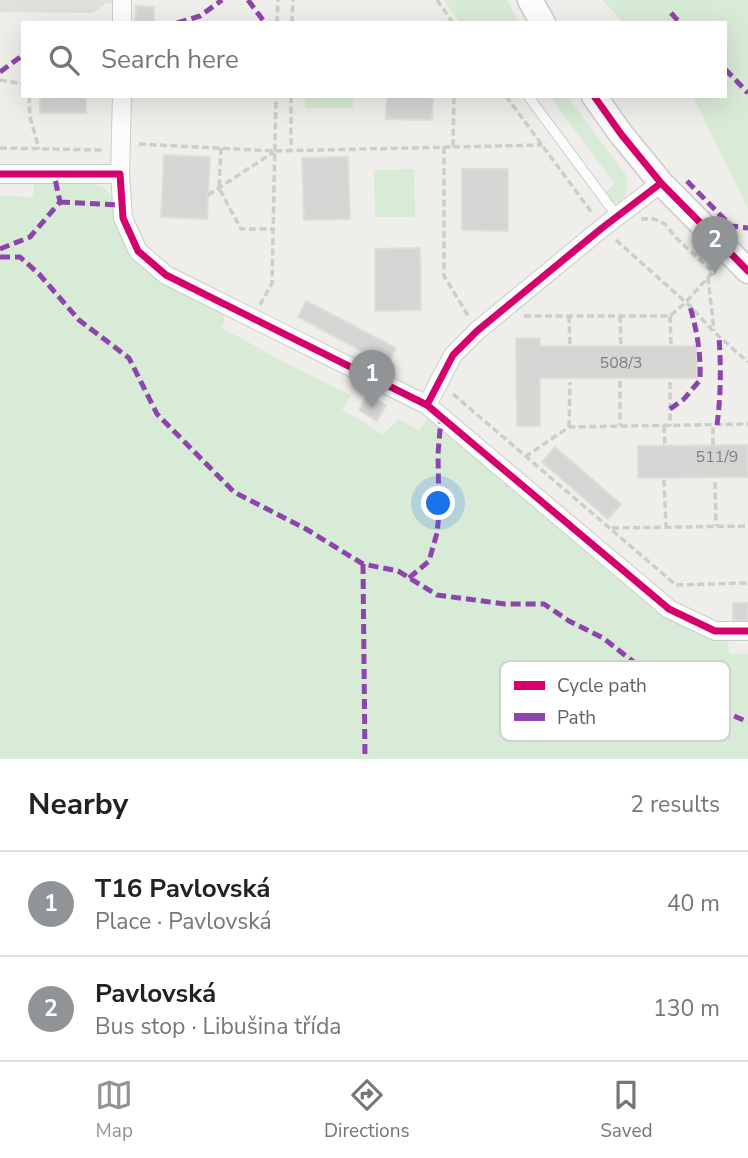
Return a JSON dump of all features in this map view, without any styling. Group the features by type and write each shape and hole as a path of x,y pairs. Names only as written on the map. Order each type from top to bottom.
{"street":[{"path":"530,0 542,21"},
{"path":"122,4 122,21"},
{"path":"122,98 116,143 123,218 138,251 166,275 427,405 669,609 715,631 748,631"},
{"path":"595,98 661,183 748,271"},
{"path":"0,174 120,174"},
{"path":"427,405 453,355 477,331 661,183"}],"lane":[{"path":"529,98 617,216"}],"path":[{"path":"277,21 278,0"},
{"path":"292,21 293,0"},
{"path":"437,0 452,21"},
{"path":"0,80 21,84"},
{"path":"29,98 30,117 39,149"},
{"path":"253,318 272,283 276,98"},
{"path":"291,98 291,151"},
{"path":"453,147 454,98"},
{"path":"0,149 102,150 116,143 275,151 542,145"},
{"path":"443,147 443,276 477,331"},
{"path":"221,148 219,188 241,229 273,229"},
{"path":"208,195 275,151"},
{"path":"518,316 670,316 714,273 677,238"},
{"path":"708,277 714,332"},
{"path":"569,316 570,346"},
{"path":"620,316 621,346"},
{"path":"670,316 671,346"},
{"path":"620,381 620,426"},
{"path":"438,382 676,585 748,583"},
{"path":"569,427 570,382"},
{"path":"670,382 670,426"},
{"path":"525,457 569,427 748,424"},
{"path":"713,425 713,445"},
{"path":"664,426 666,446"},
{"path":"664,480 666,526"},
{"path":"715,482 716,526"},
{"path":"609,528 748,526"}],"shaded area":[{"path":"0,0 131,0 131,4 106,3 93,13 0,12"}],"green space":[{"path":"444,0 507,0 518,21 459,21"},
{"path":"602,0 748,0 748,209 694,98 727,98 727,21 622,21"},
{"path":"305,98 353,98 353,108 305,108"},
{"path":"550,98 568,98 626,175 626,193 620,202 614,203 603,194 615,184"},
{"path":"414,169 415,217 375,217 374,170"},
{"path":"38,181 90,183 104,188 112,197 119,230 224,313 222,328 351,395 342,410 382,435 399,419 419,431 427,418 659,614 708,639 724,640 728,643 730,654 748,654 748,759 0,759 0,196 33,197 34,185"}],"building":[{"path":"136,6 154,7 154,21 135,21"},
{"path":"40,98 86,98 86,113 40,113"},
{"path":"387,98 433,98 432,120 386,119"},
{"path":"164,155 210,157 207,219 161,217"},
{"path":"348,157 350,219 304,220 302,158"},
{"path":"462,169 508,169 508,231 462,230"},
{"path":"420,248 421,310 375,311 375,249"},
{"path":"306,301 396,348 388,365 298,317"},
{"path":"516,338 540,338 540,346 697,346 697,378 540,378 540,426 517,426"},
{"path":"368,394 386,405 377,421 359,410"},
{"path":"748,445 748,477 638,478 638,446"},
{"path":"555,447 621,504 608,519 542,462"},
{"path":"733,603 748,603 748,620 733,620"}],"marked path":[{"path":"184,21 200,16 222,0"},
{"path":"248,0 264,21"},
{"path":"671,13 678,21"},
{"path":"0,72 21,56"},
{"path":"727,71 748,93"},
{"path":"0,249 30,237 60,202 54,174"},
{"path":"687,181 731,226 748,228"},
{"path":"60,202 122,205"},
{"path":"0,257 20,257 39,274 79,320 129,358 157,414 234,492 306,529 363,564 398,571 437,595 505,604 544,604 569,621 603,638 632,661"},
{"path":"670,409 684,399 700,380 698,342 690,306"},
{"path":"717,425 719,336"},
{"path":"409,578 429,561 437,533 441,418"},
{"path":"363,564 365,759"},
{"path":"730,714 748,722"}],"cycle path":[{"path":"595,98 661,183 748,271"},
{"path":"0,174 120,174 123,218 138,251 166,275 427,405 453,355 477,331 661,183"},
{"path":"427,405 669,609 715,631 748,631"}],"place":[{"name":"Pavlovská","path":"715,274"},
{"name":"T16 Pavlovská","path":"372,408"}]}
